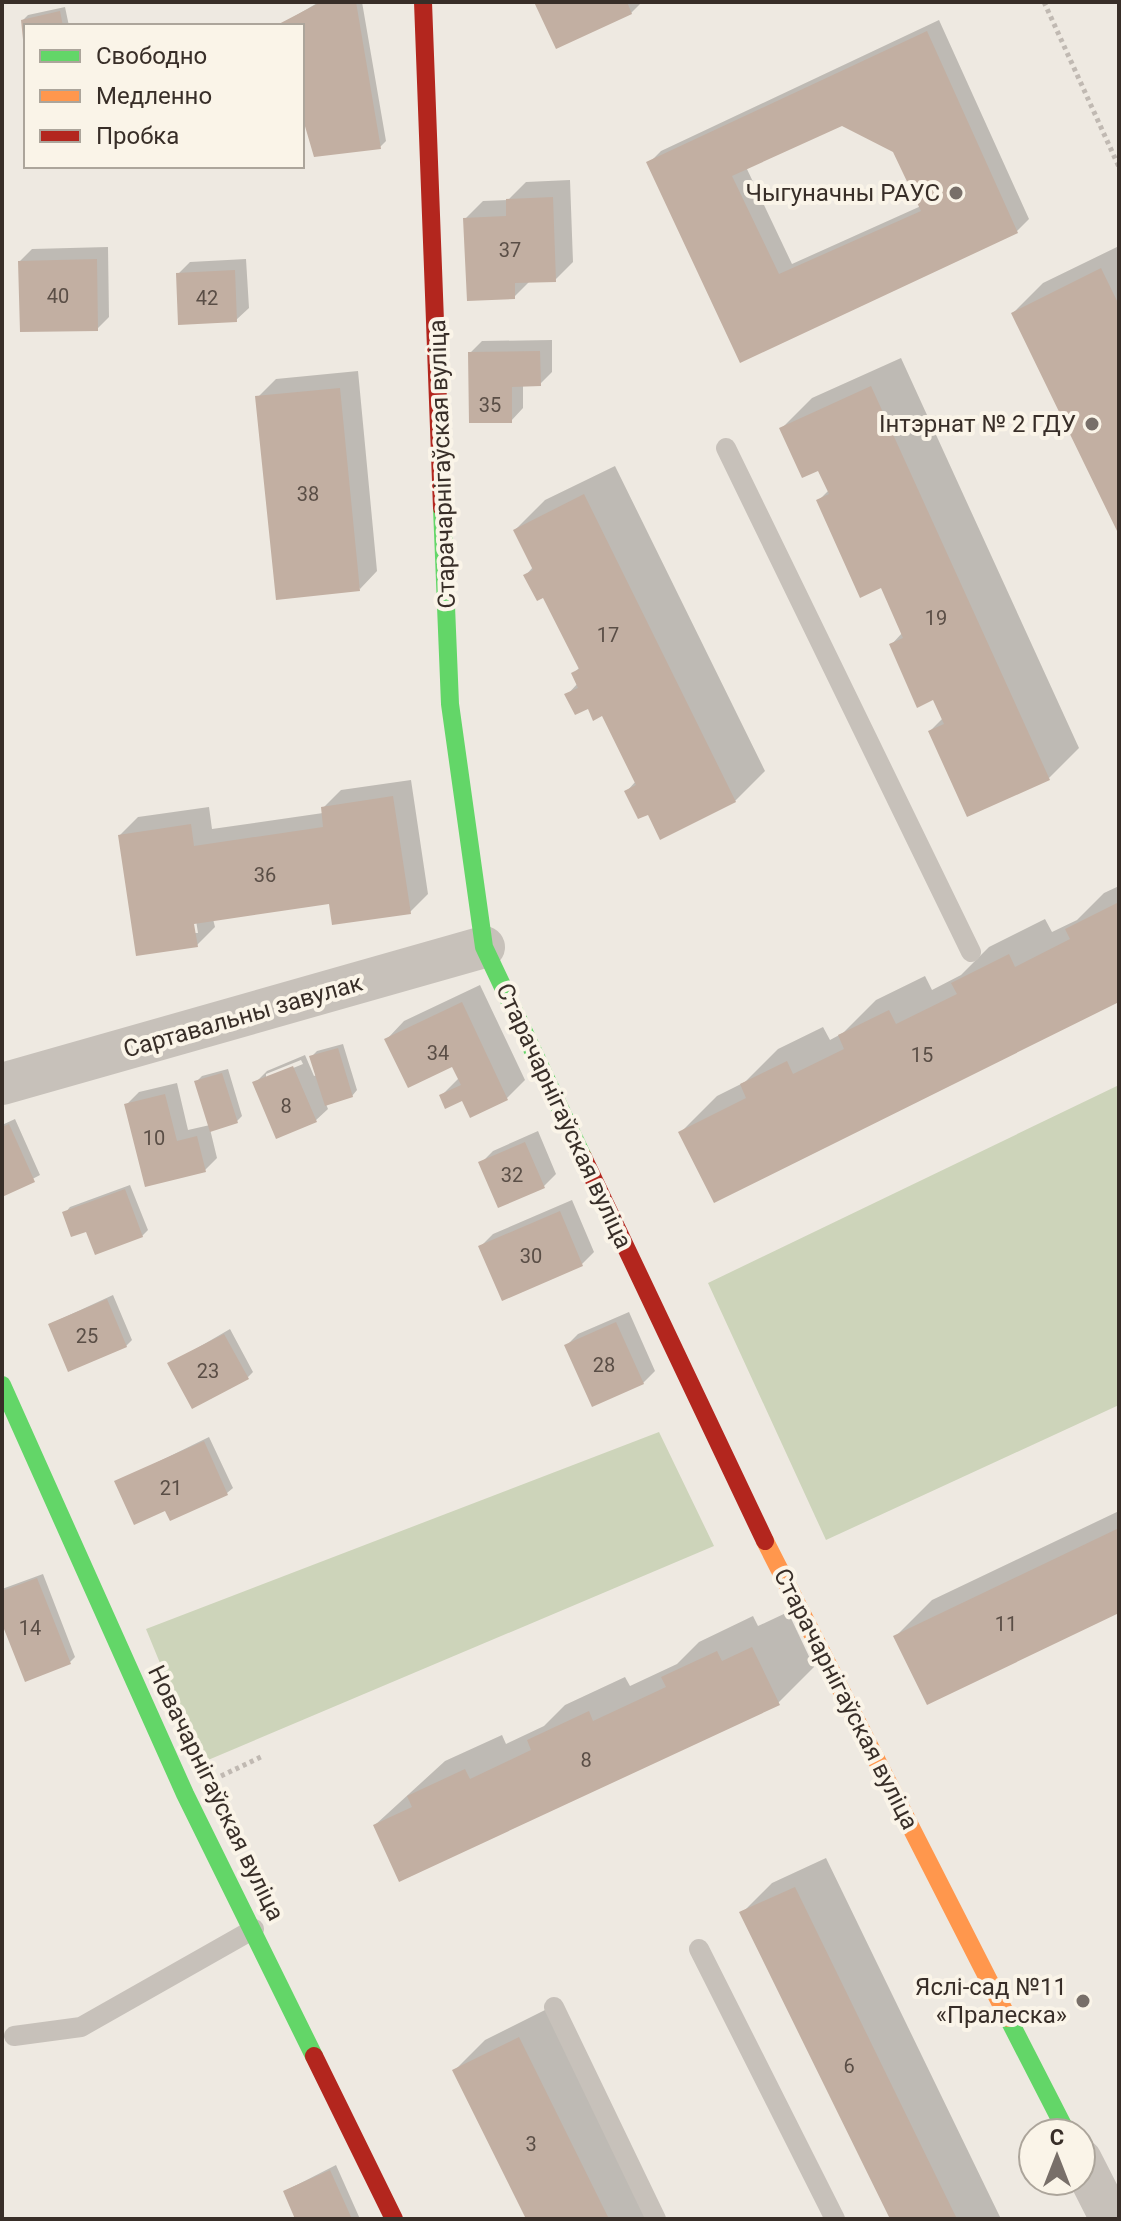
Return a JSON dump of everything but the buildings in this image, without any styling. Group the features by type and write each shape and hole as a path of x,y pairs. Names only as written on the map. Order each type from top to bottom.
{"street":[{"name":"Старачарнігаўская вуліца","path":"423,2 450,704 484,947 764,1540 1059,2117"},
{"name":"Сартавальны завулак","path":"2,1084 484,947"},
{"name":"Новачарнігаўская вуліца","path":"2,1385 185,1794 394,2219"},
{"path":"1097,2191 1111,2219"}],"lane":[{"path":"726,448 971,952"},
{"path":"14,2036 81,2027 254,1929"},
{"path":"699,1949 835,2219"},
{"path":"554,2007 656,2219"}],"path":[{"path":"1044,2 1119,167"}],"green space":[{"path":"1119,1085 1119,1405 826,1540 708,1283"},
{"path":"659,1432 714,1546 201,1763 146,1629"}],"traffic: fast":[{"path":"442,508 450,704 484,947 583,1157"},
{"path":"2,1385 185,1794 314,2056"},
{"path":"1008,2018 1059,2117"}],"traffic: slow":[{"path":"765,1541 1008,2018"}],"traffic: jam":[{"path":"423,2 442,508"},
{"path":"583,1157 765,1541"},
{"path":"314,2056 394,2219"}],"place":[{"name":"Чыгуначны РАУС","path":"956,193"},
{"name":"Інтэрнат № 2 ГДУ","path":"1092,424"},
{"name":"Яслі-сад №11 «Пралеска»","path":"1083,2001"}]}
